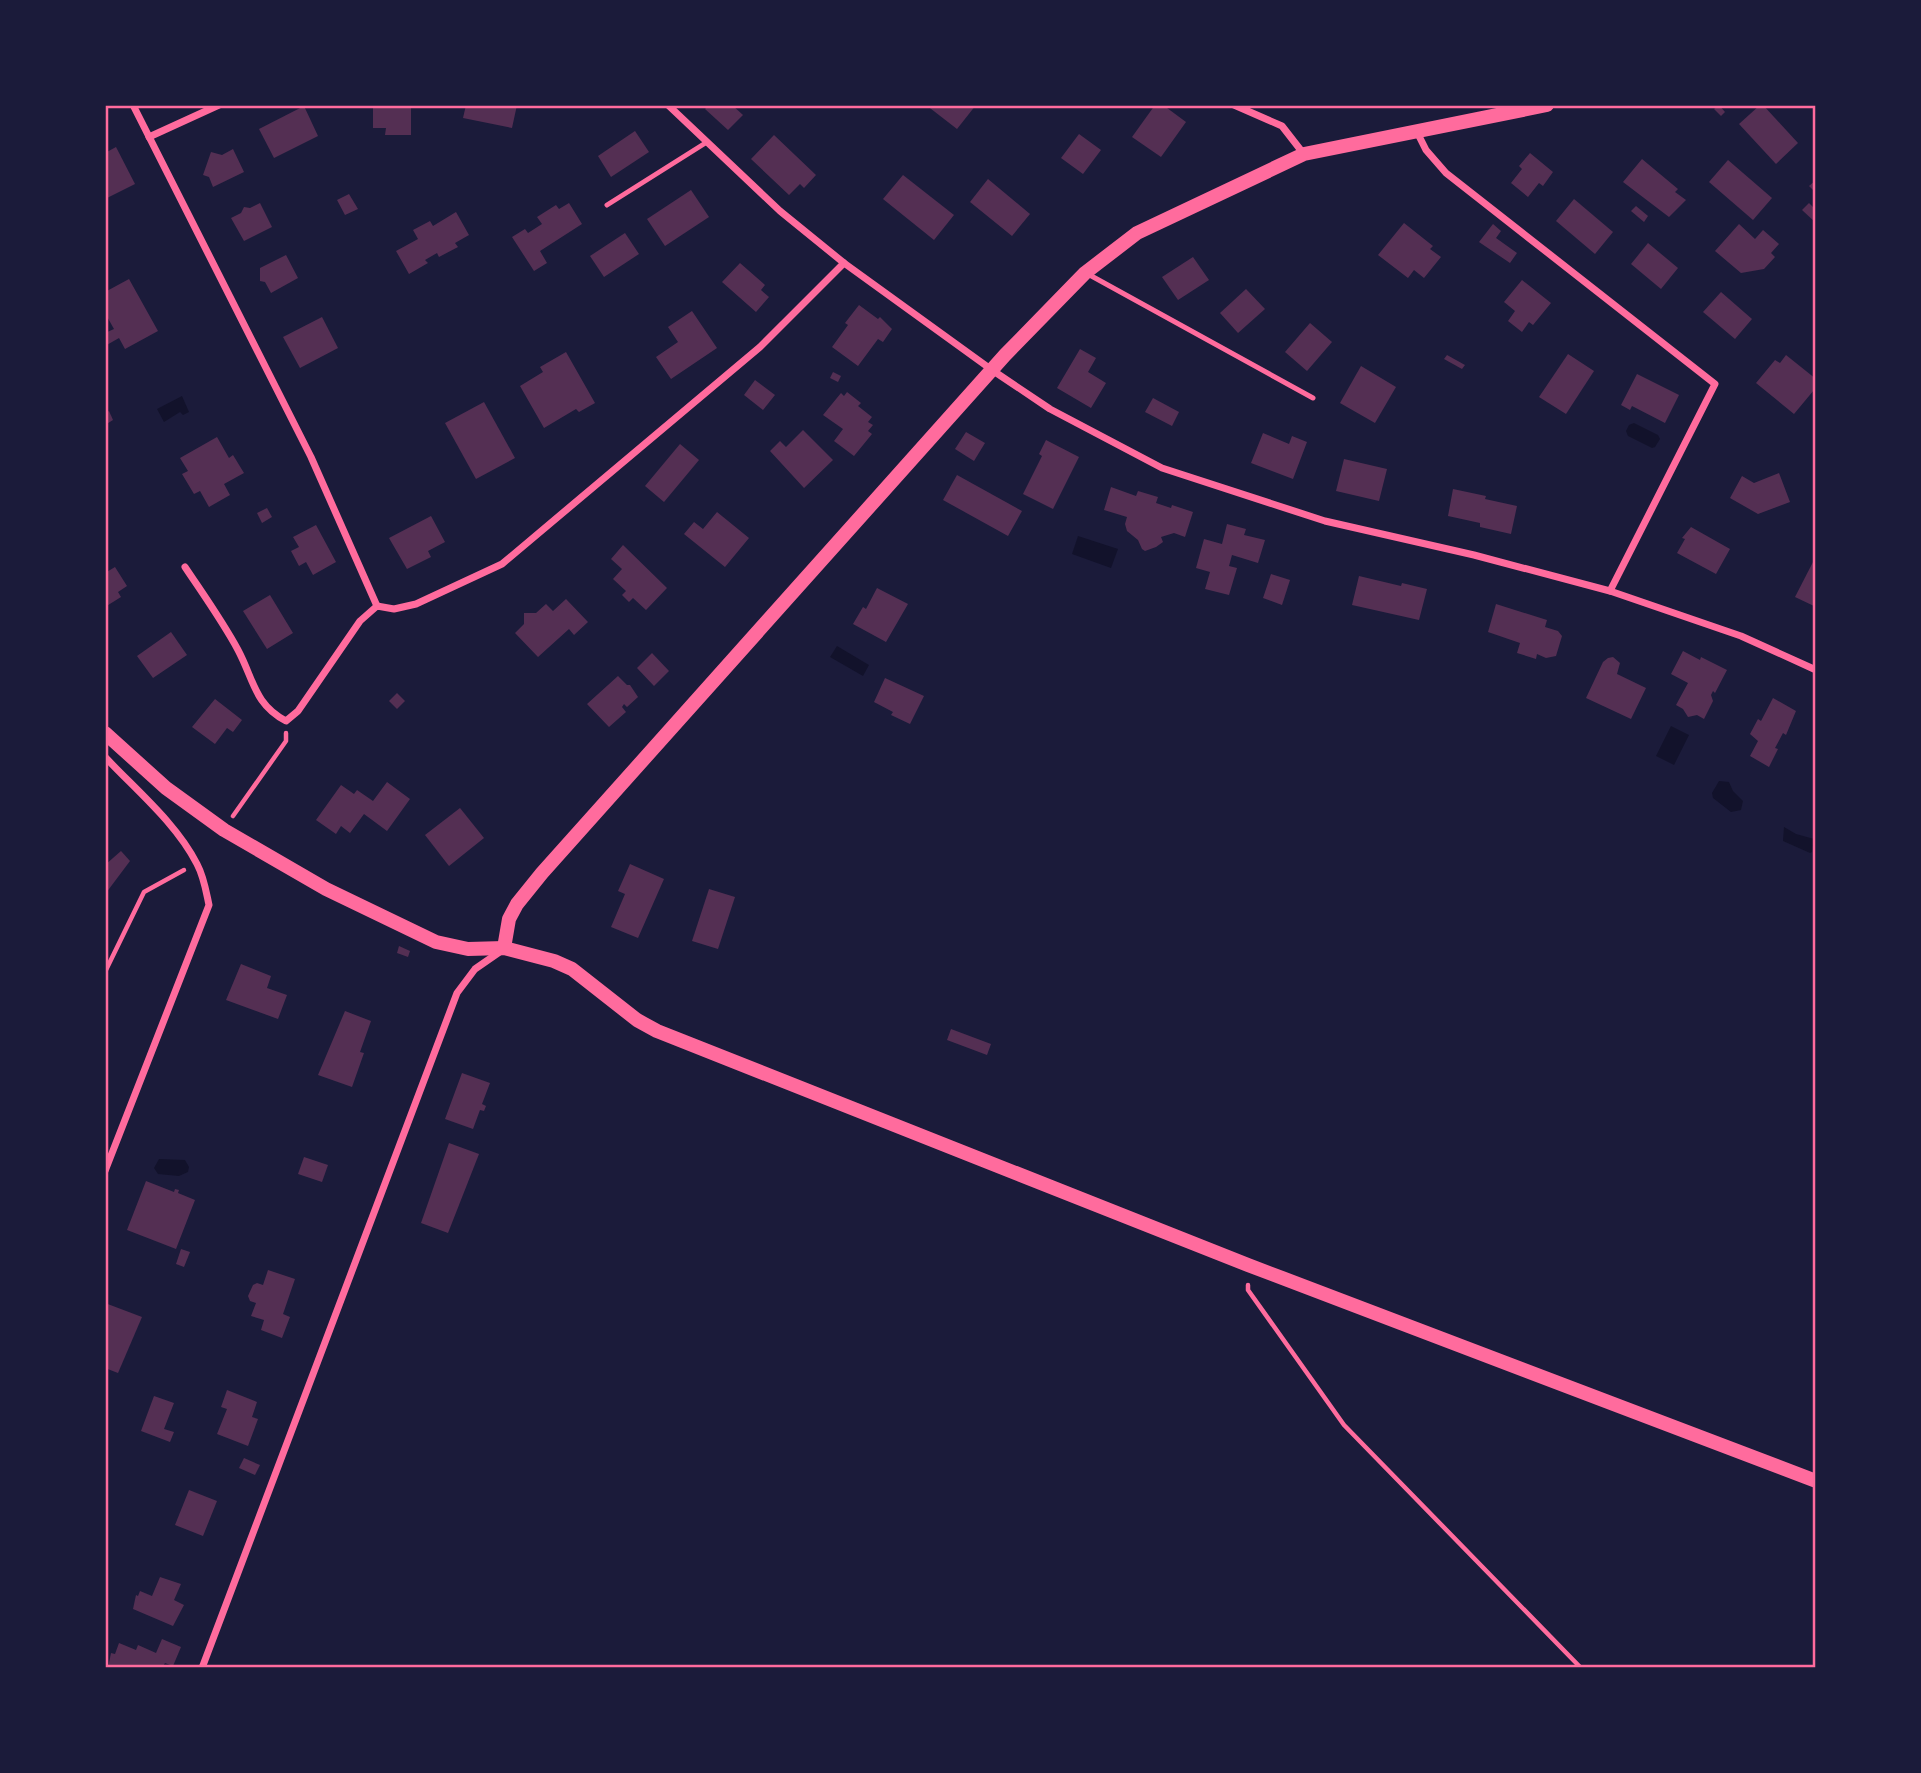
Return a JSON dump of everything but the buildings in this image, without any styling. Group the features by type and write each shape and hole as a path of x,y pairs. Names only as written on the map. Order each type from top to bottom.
{"main road":[{"path":"504,948 509,919 517,904 542,873 992,370 1085,273 1137,233 1304,154 1547,105"},
{"path":"105,733 166,788 223,830 326,890 436,942 468,949 504,948 542,957 572,969 637,1020 657,1031 1248,1265 1816,1481"}],"street":[{"path":"134,105 310,457 377,606"},
{"path":"149,138 219,105"},
{"path":"668,105 780,211 844,262 1049,409 1162,468 1325,522 1474,555 1610,591 1741,636 1816,670"},
{"path":"1234,105 1282,126 1304,154"},
{"path":"1417,131 1426,150 1446,173 1715,384 1610,591"},
{"path":"377,606 394,609 416,604 502,564 760,347 844,262"},
{"path":"185,567 239,651 259,699 274,715 286,722 298,711 360,621 377,606"},
{"path":"105,757 170,826 197,862 205,882 209,905 105,1171"},
{"path":"202,1668 457,993 475,969 504,948"}],"lane":[{"path":"607,205 707,142"},
{"path":"1085,273 1313,398"}],"path":[{"path":"223,830 286,741 286,722"},
{"path":"105,972 144,892 197,862"},
{"path":"1248,1265 1248,1290 1344,1425 1581,1668"}],"shaded area":[{"path":"182,396 189,412 183,415 180,412 164,422 157,409"},
{"path":"1634,423 1658,435 1660,439 1655,447 1628,436 1626,431 1629,425"},
{"path":"1078,536 1118,549 1111,568 1072,554"},
{"path":"837,646 869,665 863,676 830,657"},
{"path":"1671,726 1689,735 1674,765 1656,756"},
{"path":"1719,781 1729,782 1733,791 1743,801 1741,810 1731,812 1713,798 1712,793"},
{"path":"1784,827 1814,839 1812,852 1783,841"},
{"path":"159,1159 185,1160 189,1167 188,1172 179,1176 158,1174 154,1168"}]}
